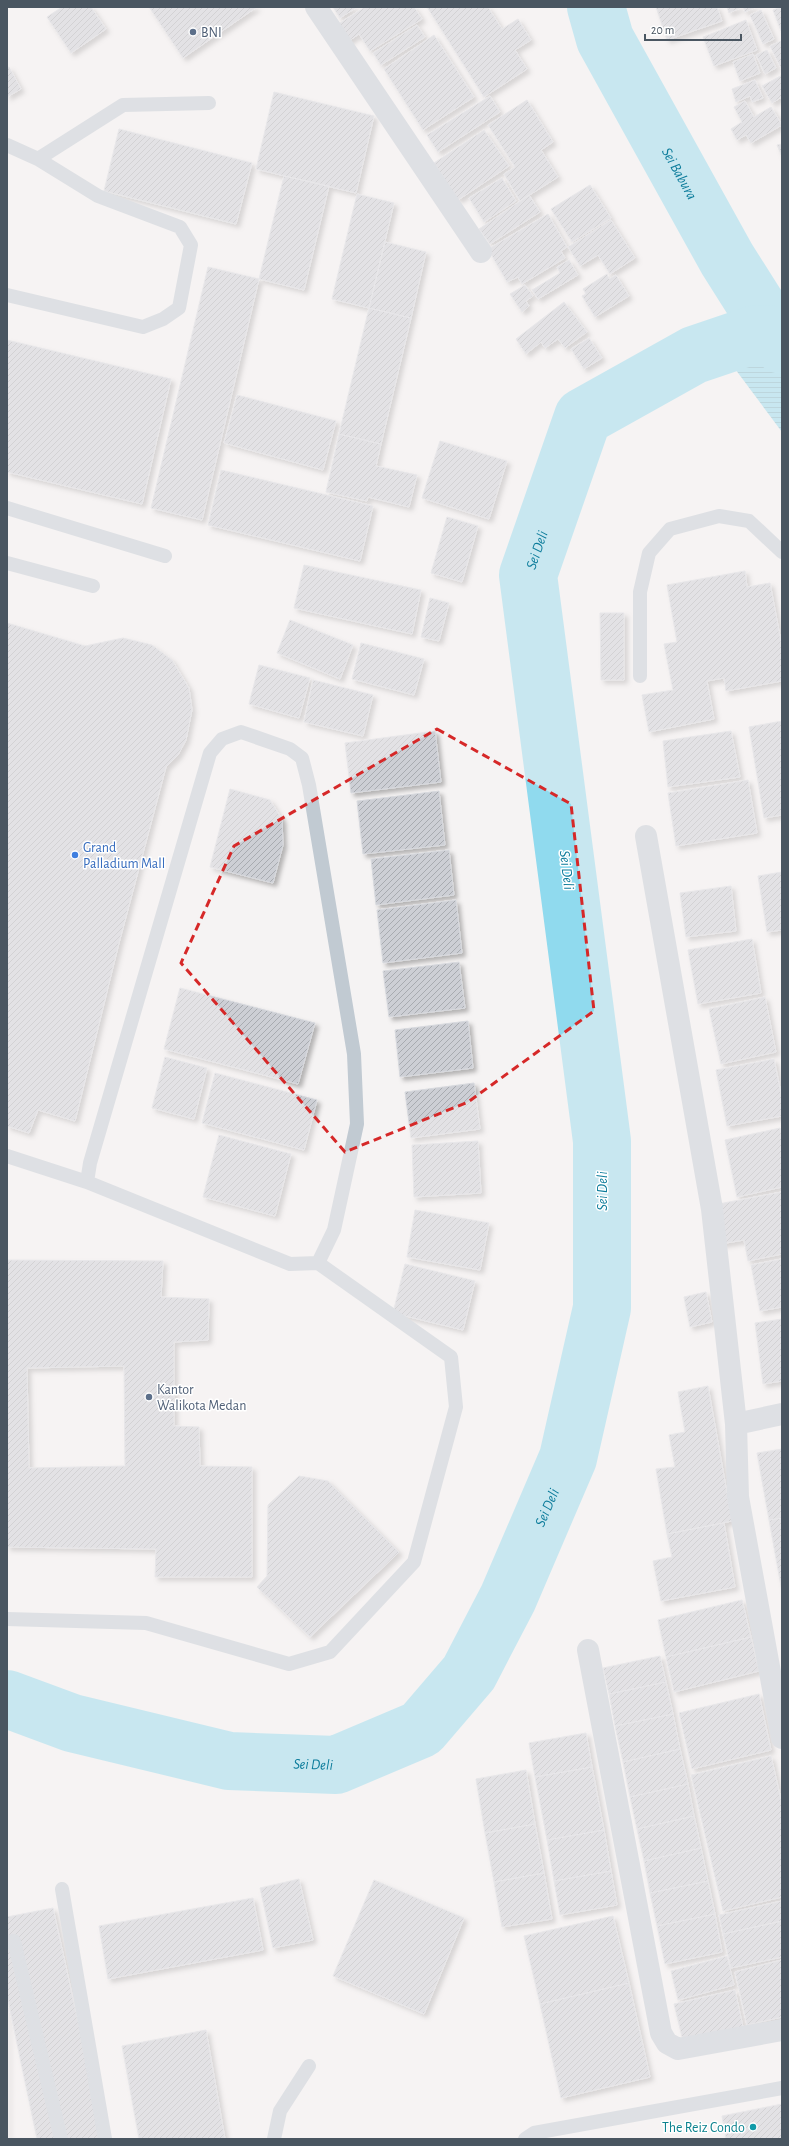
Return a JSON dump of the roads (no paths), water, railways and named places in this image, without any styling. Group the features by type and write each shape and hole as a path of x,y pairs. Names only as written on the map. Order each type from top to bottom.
{"street":[{"path":"316,7 481,252"},
{"path":"646,836 712,1209 736,1424 738,1497 782,1738"},
{"path":"736,1424 782,1414"},
{"path":"588,1650 661,2033 667,2043 678,2049 782,2030"}],"lane":[{"path":"38,159 123,105 209,103"},
{"path":"7,145 38,159 98,196 180,227 191,245 179,308 163,319 143,327 7,295"},
{"path":"7,508 165,556"},
{"path":"640,676 640,592 649,553 670,529 719,516 749,522 782,552"},
{"path":"7,563 93,586"},
{"path":"88,1182 90,1163 210,753 222,739 241,732 290,749 302,758 309,785 354,1054 357,1124 334,1230 318,1263"},
{"path":"7,1156 88,1182 290,1264 318,1263 451,1357 456,1407 414,1562 330,1652 289,1664 146,1623 7,1619"},
{"path":"62,1889 105,2139"},
{"path":"7,1942 14,1941 61,2139"},
{"path":"274,2139 280,2111 310,2066"},
{"path":"525,2139 534,2133 782,2088"}],"water":[{"path":"782,291 782,432 712,338"}],"waterway":[{"name":"Sei Babura","path":"596,7 605,39 727,259 775,335"},
{"name":"Sei Deli","path":"7,1699 72,1723 229,1761 336,1765 421,1729 469,1673 508,1598 568,1458 602,1308 602,1141 528,575 583,417 694,355 756,334 775,335 782,345"}],"place":[{"name":"BNI","path":"193,32"},
{"name":"Grand Palladium Mall","path":"75,855"},
{"name":"Kantor Walikota Medan","path":"149,1397"},
{"name":"The Reiz Condo","path":"753,2127"}]}
